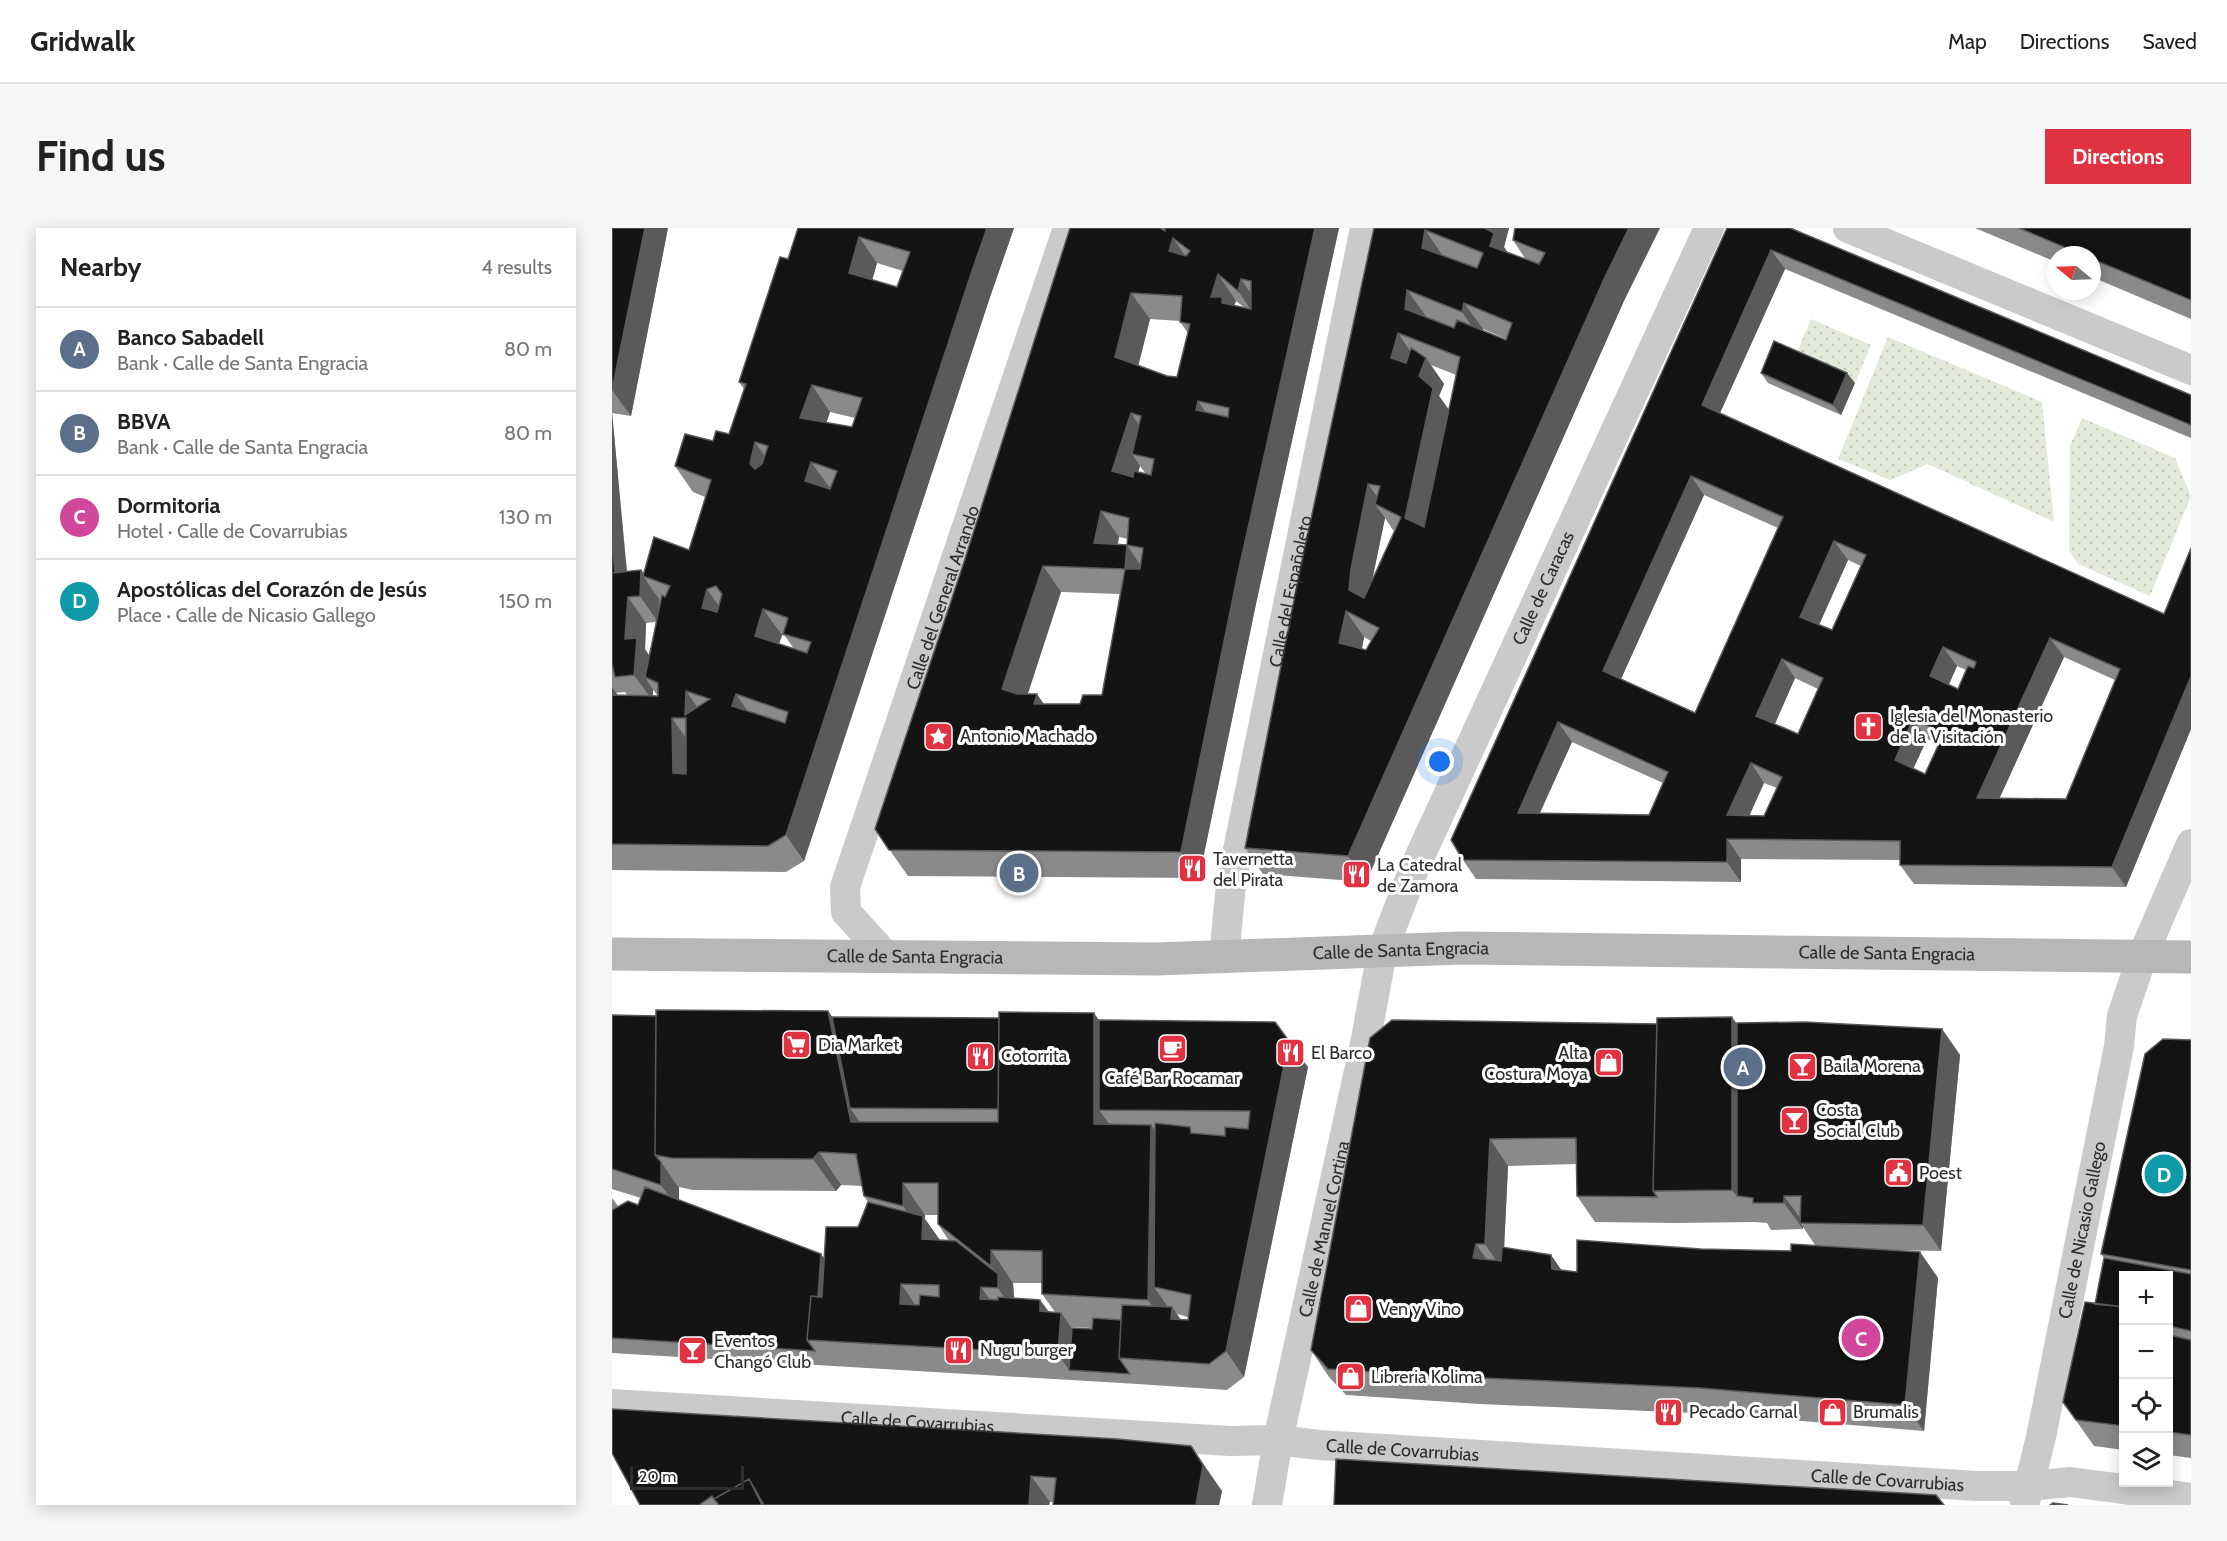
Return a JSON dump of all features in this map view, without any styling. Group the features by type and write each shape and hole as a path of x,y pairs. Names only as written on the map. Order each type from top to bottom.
{"main road":[{"name":"Calle de Santa Engracia","path":"612,954 1156,959 1479,948 2191,957"}],"street":[{"name":"Calle del General Arrando","path":"886,956 846,912 844,886 1068,228"},
{"name":"Calle del Españoleto","path":"1224,957 1231,884 1365,228"},
{"name":"Calle de Caracas","path":"1382,952 1414,869 1709,228"},
{"path":"1848,228 2191,370"},
{"name":"Calle de Nicasio Gallego","path":"2027,1496 2119,1046 2122,1017 2142,957 2191,844"},
{"name":"Calle de Manuel Cortina","path":"1267,1505 1278,1440 1366,1039 1382,952"},
{"name":"Calle de Covarrubias","path":"612,1404 1218,1440 1278,1440 1319,1445 1977,1486 2027,1496 2070,1482 2191,1498"}],"green space":[{"path":"1811,319 1871,345 1855,383 1795,357"},
{"path":"1888,337 2042,402 2054,522 1928,464 1890,480 1838,459"},
{"path":"2082,418 2175,458 2191,496 2150,596 2078,564 2069,550 2070,446"}],"building":[{"path":"612,228 645,228 612,390"},
{"path":"798,228 987,228 786,835 768,846 612,844 612,695 658,696 658,683 645,677 662,595 665,597 670,586 643,576 654,537 689,550 711,480 675,466 685,434 713,441 716,431 729,434 746,384 739,382 780,257 788,259","holes":["859,237 910,252 897,287 849,273","812,385 862,398 852,427 800,418","755,442 768,446 762,464 755,469 750,464","811,462 837,471 830,489 805,481","716,586 722,594 717,612 702,608 707,589","763,609 788,618 783,634 811,642 807,653 755,636","686,691 710,699 685,715","736,694 788,712 785,723 732,706","672,718 686,718 686,774 673,773"]},
{"path":"1070,228 1160,228 1165,231 1165,228 1315,228 1238,573 1181,852 889,850 875,829 964,562","holes":["1173,238 1190,251 1186,256 1169,251","1218,274 1238,291 1241,279 1251,281 1251,309 1222,303 1222,297 1211,297","1131,293 1182,296 1180,322 1190,324 1177,377 1167,376 1115,357","1198,401 1229,408 1228,417 1196,410","1131,413 1141,416 1132,454 1154,459 1151,475 1134,471 1133,477 1112,471","1101,511 1129,518 1127,545 1094,543","1127,545 1143,548 1140,569 1125,569","1043,566 1125,569 1102,695 1083,695 1080,704 1034,704 1037,694 1017,694 1002,689"]},
{"path":"1374,228 1484,228 1494,233 1490,246 1539,264 1545,253 1513,240 1515,228 1629,228 1605,277 1348,856 1245,848 1301,565","holes":["1425,230 1483,253 1477,268 1422,248","1407,290 1462,312 1464,303 1512,323 1506,340 1457,320 1454,328 1405,309","1398,333 1460,357 1424,527 1405,518 1433,388 1419,376 1426,358 1411,348 1406,363 1391,358","1368,484 1380,486 1375,504 1401,517 1364,598 1349,590","1346,611 1379,628 1366,650 1339,643"]},
{"path":"1727,228 1790,228 2191,395 2191,425 1771,250 1702,405 2164,614 2191,548 2191,676 2112,867 1900,865 1900,841 1727,839 1727,862 1463,860 1451,840","holes":["1691,476 1783,517 1695,713 1603,671","1834,541 1866,555 1832,630 1800,617","2050,638 2120,669 2066,799 1977,798","1943,647 1976,662 1974,668 1968,666 1958,689 1930,676","1782,659 1823,678 1798,734 1756,716","1913,719 1944,733 1925,774 1895,760","1558,722 1668,772 1649,815 1518,813","1751,763 1782,777 1764,816 1727,815"]},
{"path":"2019,228 2191,228 2191,300 2101,263 2101,246 2062,246"},
{"path":"1774,341 1847,373 1833,405 1761,373"},
{"path":"612,538 615,573 612,573"},
{"path":"641,570 640,596 628,597 625,639 637,638 634,675 615,677 612,664 612,573"},
{"path":"656,1010 828,1011 851,1122 998,1122 999,1012 1094,1013 1094,1124 1151,1125 1148,1300 1042,1294 1042,1251 991,1250 991,1266 938,1224 938,1183 903,1183 903,1206 864,1196 856,1154 819,1152 813,1159 671,1158 655,1155"},
{"path":"612,1015 656,1016 655,1155 661,1162 661,1185 612,1169"},
{"path":"832,1017 999,1018 998,1109 850,1108"},
{"path":"1732,1017 1732,1190 1653,1191 1657,1018"},
{"path":"1099,1020 1275,1022 1289,1041 1226,1351 1209,1364 1119,1358 1122,1305 1172,1307 1171,1319 1188,1320 1191,1295 1154,1287 1155,1123 1190,1127 1191,1133 1225,1136 1225,1127 1248,1129 1250,1111 1099,1110"},
{"path":"1392,1020 1657,1024 1653,1191 1657,1197 1577,1196 1576,1138 1490,1139 1485,1244 1476,1244 1473,1258 1501,1261 1502,1247 1551,1255 1552,1269 1577,1272 1577,1240 1701,1249 1791,1251 1791,1244 1920,1252 1905,1405 1700,1388 1328,1369 1311,1350 1370,1038"},
{"path":"1804,1022 1942,1029 1923,1225 1800,1223 1801,1196 1784,1196 1784,1203 1753,1203 1753,1198 1737,1196 1737,1023"},
{"path":"2163,1039 2191,1040 2191,1270 2101,1254 2145,1054"},
{"path":"645,1187 821,1254 818,1297 811,1296 807,1340 815,1351 612,1338 612,1210 628,1201 638,1205"},
{"path":"868,1202 923,1216 922,1239 956,1241 998,1274 998,1288 981,1287 980,1299 998,1300 998,1297 1040,1300 1040,1311 1061,1313 1058,1354 807,1340 811,1296 822,1297 826,1227 858,1227","holes":["901,1284 939,1285 939,1297 920,1295 919,1305 900,1304"]},
{"path":"2104,1258 2191,1274 2191,1331 2173,1327 2173,1271 2119,1271 2119,1306 2095,1304"},
{"path":"2085,1302 2119,1306 2119,1425 2076,1420 2063,1402"},
{"path":"1093,1318 1121,1320 1119,1358 1130,1374 1069,1370 1072,1328 1092,1329"},
{"path":"2173,1336 2191,1340 2191,1435 2173,1433"},
{"path":"612,1409 1117,1439 1191,1446 1203,1465 1196,1505 1053,1505 1056,1478 1031,1476 1029,1505 764,1505 749,1479 714,1499 712,1496 699,1505 640,1505 612,1453"},
{"path":"1336,1459 1936,1495 1944,1505 1334,1505"},
{"path":"749,1479 762,1505 719,1505 714,1499"}],"place":[{"name":"Iglesia del Monasterio de la Visitación","path":"1869,726"},
{"name":"Antonio Machado","path":"939,736"},
{"name":"Tavernetta del Pirata","path":"1192,869"},
{"name":"BBVA","path":"1019,873"},
{"name":"La Catedral de Zamora","path":"1356,875"},
{"name":"Dia Market","path":"797,1045"},
{"name":"Café Bar Rocamar","path":"1172,1049"},
{"name":"El Barco","path":"1290,1053"},
{"name":"Cotorrita","path":"980,1056"},
{"name":"Alta Costura Moya","path":"1609,1063"},
{"name":"Baila Morena","path":"1802,1066"},
{"name":"Banco Sabadell","path":"1743,1067"},
{"name":"Costa Social Club","path":"1795,1120"},
{"name":"Poest","path":"1898,1173"},
{"name":"Apostólicas del Corazón de Jesús","path":"2164,1174"},
{"name":"Ven y Vino","path":"1358,1309"},
{"name":"Dormitoria","path":"1861,1338"},
{"name":"Nugu burger","path":"959,1350"},
{"name":"Eventos Changó Club","path":"693,1351"},
{"name":"Libreria Kolima","path":"1350,1377"},
{"name":"Pecado Carnal","path":"1668,1412"},
{"name":"Brumalis","path":"1832,1412"}]}
